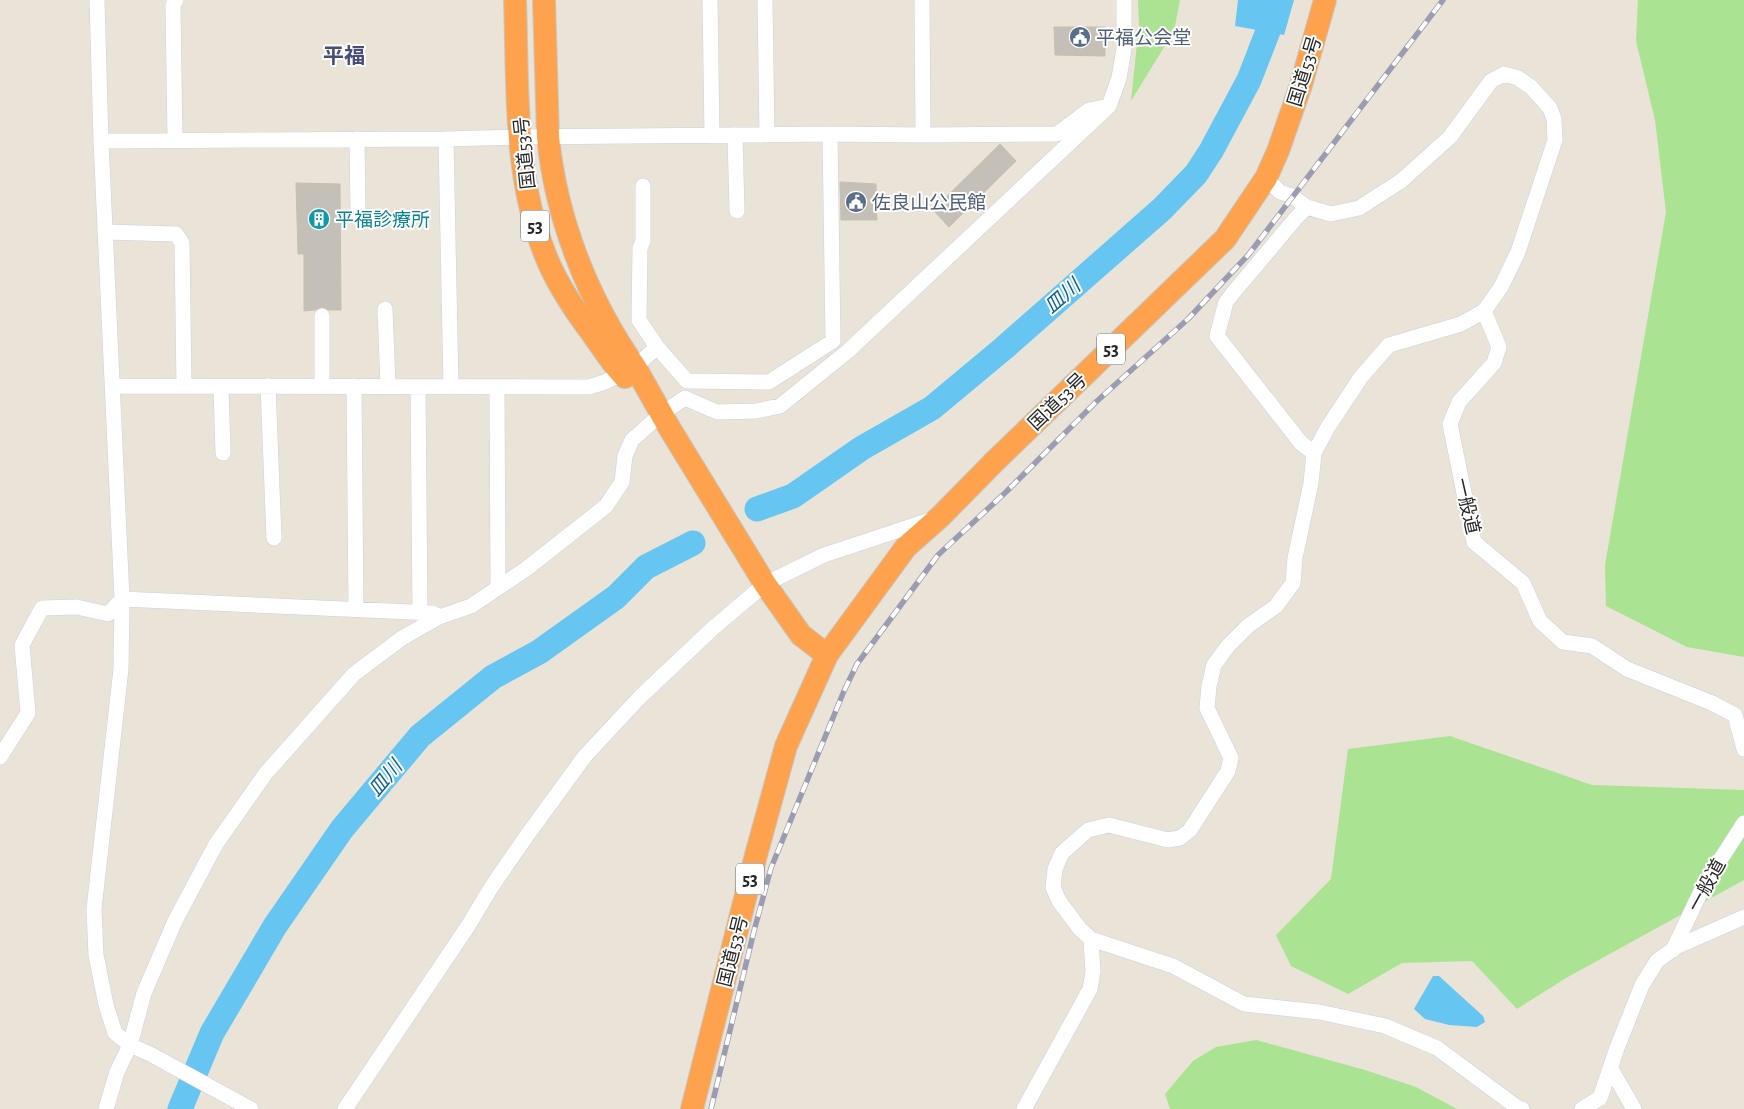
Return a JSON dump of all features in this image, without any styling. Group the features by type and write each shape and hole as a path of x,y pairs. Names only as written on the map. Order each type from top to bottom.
{"highway":[{"name":"国道53号","path":"515,0 520,137 528,198 545,255 573,308 628,370 666,421 760,577 801,635 827,655"},
{"name":"国道53号","path":"544,0 548,137 556,190 573,249 621,348 628,370"},
{"name":"国道53号","path":"692,1109 756,855 786,746 827,655 906,547 941,516 1000,456 1225,239 1266,178 1278,151 1301,86 1325,0"}],"street":[{"path":"97,0 101,141 122,599 121,669 94,909 96,955 106,1005 116,1033 130,1045 250,1108"},
{"path":"175,140 173,6 176,0"},
{"path":"710,0 712,136"},
{"path":"765,0 767,135"},
{"path":"922,0 923,135"},
{"path":"106,1109 117,1072 130,1045 144,993 175,921 216,844 266,773 354,674 402,638 439,617 472,606 526,569 606,506 622,482 625,456 632,440 666,421 685,398 717,412 756,411 780,406 848,351 1109,106 1119,78 1124,49 1124,0"},
{"path":"1266,178 1280,192 1292,196 1307,207 1331,214 1359,208 1401,181 1450,137 1491,81 1504,74 1518,78 1531,87 1550,108 1554,119 1555,140 1518,252 1500,287 1484,312 1461,324 1389,345 1361,377 1328,427 1314,453 1311,483 1295,558 1293,583 1276,606 1248,626 1228,646 1214,665 1209,686 1207,708 1231,758 1228,771 1190,830 1180,838 1168,840 1109,825 1088,830 1062,853 1055,869 1053,887 1059,901 1080,929 1091,939 1173,966 1244,1004 1318,1012 1385,1026 1437,1048 1518,1108 1522,1109"},
{"path":"101,141 830,134 1057,134 1090,110 1109,106"},
{"path":"830,134 833,341"},
{"path":"1057,134 1061,151"},
{"path":"735,135 737,211"},
{"path":"357,139 358,212"},
{"path":"446,139 451,386"},
{"path":"643,186 643,241 640,248 639,320 657,348 686,381 769,382 833,341"},
{"path":"1307,207 1226,302 1217,336 1301,443 1314,453"},
{"path":"105,232 176,234 182,243 184,386"},
{"path":"385,309 388,386"},
{"name":"一般道","path":"1484,312 1499,346 1494,363 1460,402 1450,424 1474,542 1523,583 1540,621 1563,642 1592,646 1627,669 1712,703 1735,715 1744,750"},
{"path":"322,316 322,386"},
{"path":"833,341 848,351"},
{"path":"112,386 589,387 605,382 628,370 657,348"},
{"path":"221,386 223,453"},
{"path":"268,386 274,538"},
{"path":"354,386 356,610"},
{"path":"418,386 420,612"},
{"path":"497,386 498,588"},
{"path":"345,1109 468,926 492,886 585,756 640,697 712,629 760,577 941,516"},
{"path":"0,757 28,713 22,645 42,608 77,607 108,614 122,599 432,612 439,617"},
{"name":"一般道","path":"1673,950 1704,884 1744,823"},
{"path":"1582,1109 1600,1098 1611,1069 1616,1048 1642,985 1657,961 1673,950 1744,917"},
{"path":"1024,1109 1090,989 1093,972 1091,939"},
{"path":"1611,1069 1634,1109"}],"green space":[{"path":"1138,0 1180,0 1174,31 1131,101 1139,24"},
{"path":"1638,0 1744,0 1744,657 1687,647 1606,606 1605,565 1666,212 1655,120 1636,41"},
{"path":"1450,736 1592,785 1744,790 1744,880 1566,978 1517,1009 1472,961 1402,963 1348,994 1291,966 1276,935 1331,879 1348,749"},
{"path":"1256,1040 1365,1070 1416,1087 1457,1109 1170,1109 1165,1094 1193,1061 1216,1047"}],"water":[{"path":"1238,0 1294,0 1284,35 1235,26"},
{"path":"1433,976 1439,976 1483,1016 1485,1022 1477,1027 1449,1025 1425,1019 1414,1009"}],"building":[{"name":"平福公会堂","path":"1054,27 1105,27 1105,56 1055,55"},
{"path":"1000,144 1016,161 949,227 933,210"},
{"name":"佐良山公民館","path":"840,182 876,184 877,220 841,220"},
{"name":"平福診療所","path":"296,183 340,184 341,310 329,310 322,307 304,311 304,254 298,254"}],"waterway":[{"name":"皿川","path":"757,509 793,496 862,448 932,408 1004,348 1162,209 1196,174 1211,151 1249,80 1280,0"},
{"name":"皿川","path":"180,1109 212,1033 275,926 342,829 420,736 493,677 539,652 616,597 646,567 693,543"}],"railway":[{"path":"711,1109 771,868 857,664 938,555 1006,492 1097,401 1188,319 1249,254 1443,0"}],"place":[{"name":"平福公会堂","path":"1080,37"},
{"name":"佐良山公民館","path":"856,202"},
{"name":"平福診療所","path":"319,219"}],"district":[{"name":"平福","path":"344,56"}]}
